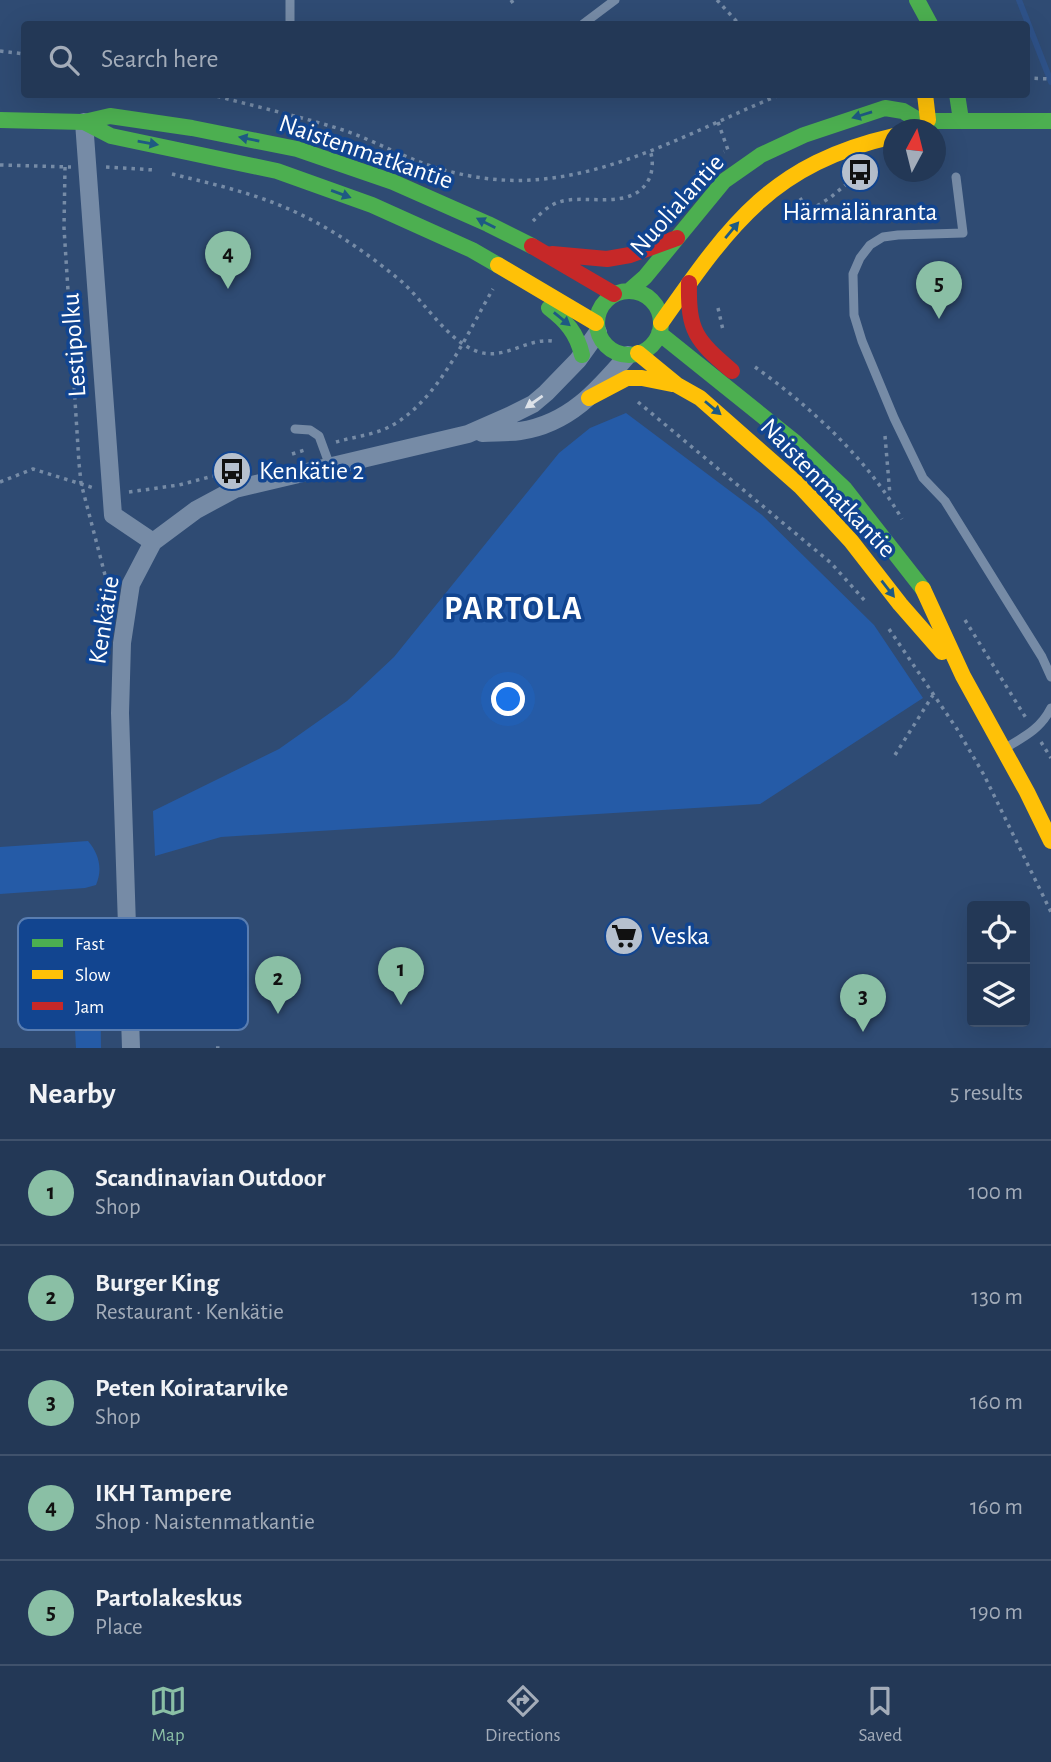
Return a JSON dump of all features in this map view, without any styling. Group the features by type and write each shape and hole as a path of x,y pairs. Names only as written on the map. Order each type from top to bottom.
{"main road":[{"path":"921,119 924,98"},
{"path":"958,98 961,120"},
{"name":"Nuolialantie","path":"621,293 645,277 724,181 761,155 804,135 885,108 903,111 914,119"},
{"name":"Naistenmatkantie","path":"0,120 84,122 110,116 192,128 297,149 416,191 488,224 621,293"},
{"name":"Nuolialantie","path":"946,121 1051,121"},
{"name":"Naistenmatkantie","path":"84,122 111,136 277,172 372,205 472,250 597,328"},
{"path":"660,328 655,304 648,297 621,293 603,304 597,328 610,349 633,354 647,349 689,283 754,206 786,179 837,152 883,139"},
{"path":"547,254 607,259 630,255 677,238"},
{"path":"472,250 477,266 536,299 570,324 580,341 580,357"},
{"path":"689,283 688,313 693,335 745,383 754,408"},
{"name":"Naistenmatkantie","path":"660,328 796,443 844,488 885,538 922,587 963,676 1051,841"},
{"name":"Naistenmatkantie","path":"633,354 700,398 800,487 851,541 900,604 963,676"},
{"path":"589,398 602,394 618,380 637,377 677,385"}],"street":[{"name":"Lestipolku","path":"84,122 113,515 153,542"},
{"name":"Kenkätie","path":"127,918 120,713 122,643 131,584 153,542 196,510 235,489 468,433 533,404 580,357 597,328"},
{"name":"Kenkätie","path":"468,433 521,431 564,417 589,398 633,354"},
{"name":"Kenkätie","path":"130,1030 131,1048"}],"lane":[{"path":"290,0 290,21"},
{"path":"587,21 615,0"},
{"path":"956,177 963,233 883,237 870,245 853,274 854,315 888,404 923,478 945,501 1042,657 1051,677"},
{"path":"295,429 310,430 319,436 330,466"},
{"path":"1002,749 1034,731 1045,720 1051,708"}],"path":[{"path":"717,0 736,21"},
{"path":"0,51 21,54"},
{"path":"1030,78 1051,79"},
{"path":"224,98 344,130 435,167 506,181 574,174 650,150 774,98"},
{"path":"718,122 727,150"},
{"path":"531,223 544,210 560,201 597,201 630,195 650,177 653,160 650,150"},
{"path":"800,198 809,211 831,197 871,164"},
{"path":"0,165 160,170"},
{"path":"65,167 64,228 81,484 105,575"},
{"path":"171,173 284,207 333,232 403,284 439,322 477,351 496,354 540,340 552,341 580,357"},
{"path":"284,456 386,428 406,416 432,391 494,287"},
{"path":"613,384 631,396 831,563 873,609"},
{"path":"888,404 885,444 890,497"},
{"path":"0,482 33,469 112,493 179,485 219,475"},
{"path":"888,629 984,775 1051,912"},
{"path":"895,755 933,695"}],"shaded area":[{"path":"626,413 762,515 874,625 923,698 760,804 221,837 155,856 153,811 279,749 347,701 394,657 559,453 590,428"},
{"path":"88,841 99,862 96,885 0,894 0,847"},
{"path":"75,1030 101,1030 101,1048 76,1048"}],"waterway":[{"path":"1019,0 1027,21"},
{"path":"1030,28 1051,82"}],"traffic: fast":[{"path":"917,0 928,21"},
{"path":"958,98 961,120"},
{"path":"629,291 645,277 724,181 761,155 804,135 885,108 903,111 920,121 1051,121"},
{"path":"0,120 84,122 110,116 192,128 297,149 393,182 532,246"},
{"path":"84,122 111,136 277,171 372,205 472,250 498,265"},
{"path":"629,291 652,300 661,323 652,346 629,355 606,346 597,323 606,300 629,291"},
{"path":"549,308 570,328 582,355"},
{"path":"659,333 796,443 844,488 923,589"}],"traffic: slow":[{"path":"925,98 928,119"},
{"path":"661,323 709,256 757,203 815,163 883,139"},
{"path":"498,265 596,323"},
{"path":"638,353 677,385 700,398 801,487 851,541 942,652"},
{"path":"589,398 627,378 672,384"},
{"path":"923,589 963,676 1051,841"}],"traffic: jam":[{"path":"552,254 607,259 630,255 677,238"},
{"path":"532,246 614,294"},
{"path":"689,283 690,313 697,334 710,351 732,371"}],"place":[{"name":"Härmälänranta","path":"860,172"},
{"name":"IKH Tampere","path":"228,289"},
{"name":"Partolakeskus","path":"939,319"},
{"name":"Kenkätie 2","path":"232,471"},
{"name":"Veska","path":"624,936"},
{"name":"Scandinavian Outdoor","path":"401,1005"},
{"name":"Burger King","path":"278,1014"},
{"name":"Peten Koiratarvike","path":"863,1032"}],"district":[{"name":"PARTOLA","path":"514,609"}]}
